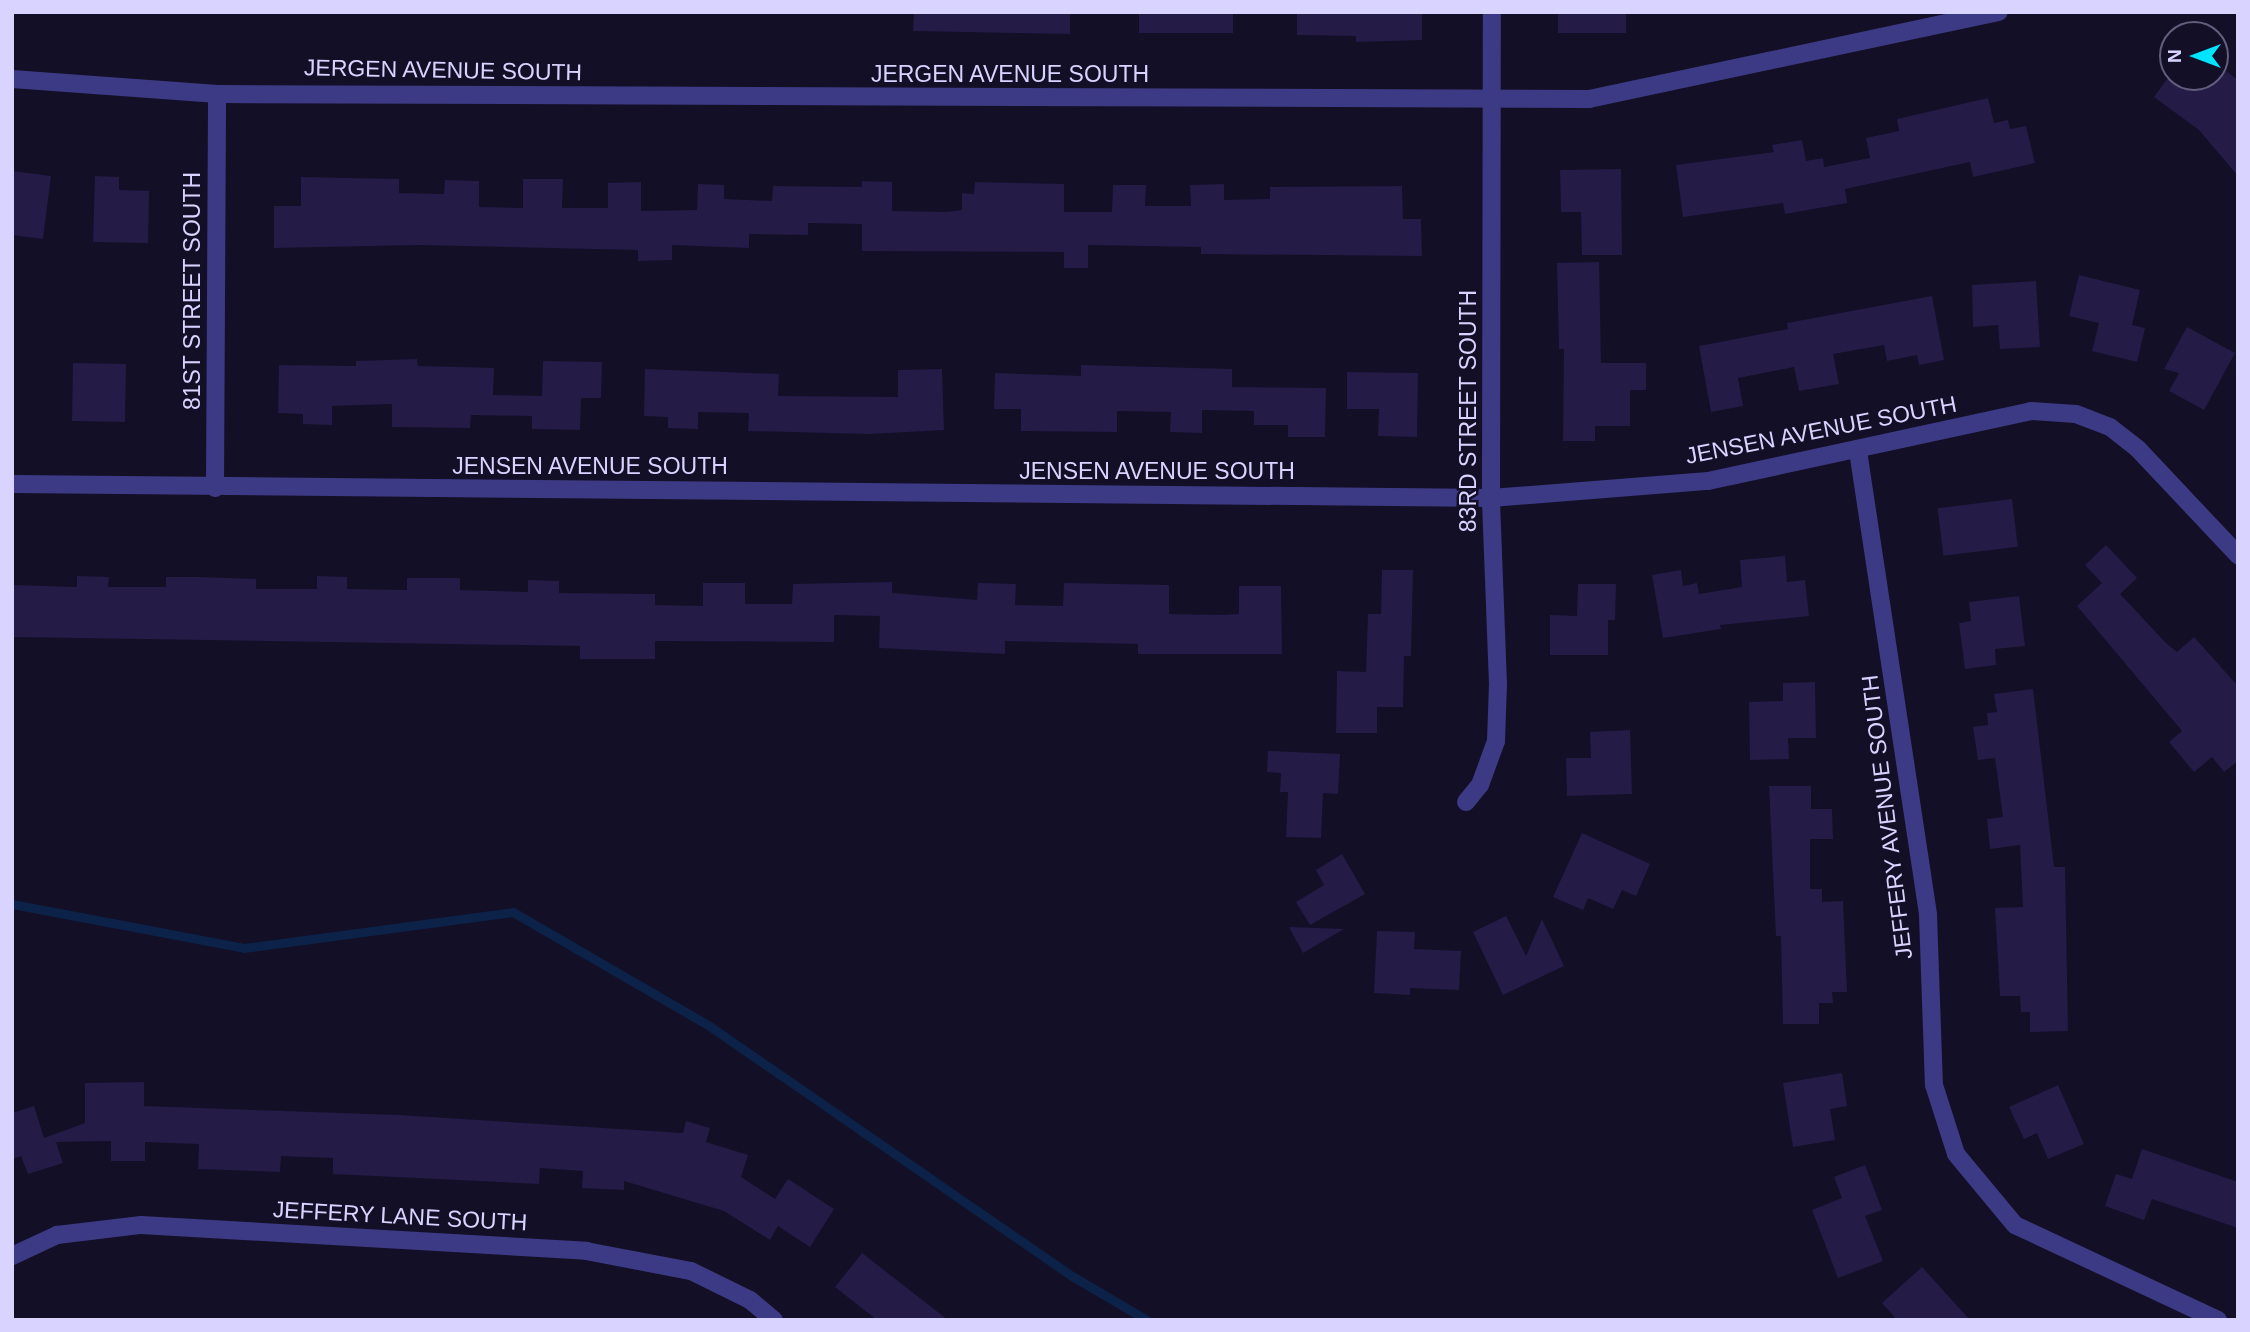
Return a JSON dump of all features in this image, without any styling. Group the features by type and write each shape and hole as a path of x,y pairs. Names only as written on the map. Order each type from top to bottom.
{"street":[{"name":"83RD STREET SOUTH","path":"1465,802 1480,785 1496,741 1491,498 1492,12"},
{"name":"JERGEN AVENUE SOUTH","path":"12,79 217,94 412,91 1492,101 1589,99 1999,12"},
{"name":"81ST STREET SOUTH","path":"215,488 217,94"},
{"name":"JENSEN AVENUE SOUTH","path":"12,484 1491,498 1708,481 1858,451 2031,411 2076,414 2110,427 2138,449 2238,555"},
{"name":"JEFFERY AVENUE SOUTH","path":"1858,451 1927,915 1934,1085 1956,1154 2015,1225 2218,1320"},
{"name":"JEFFERY LANE SOUTH","path":"12,1256 57,1235 141,1225 586,1251 691,1271 750,1300 774,1320"}],"building":[{"path":"914,12 1070,12 1070,34 913,31"},
{"path":"1139,12 1233,12 1233,33 1139,33"},
{"path":"1297,12 1422,12 1422,40 1356,42 1356,36 1297,35"},
{"path":"1558,12 1626,12 1626,33 1558,33"},
{"path":"2229,73 2238,80 2238,176 2199,130 2154,97 2159,90 2229,91"},
{"path":"1988,98 1994,123 2008,120 2010,129 2026,126 2035,163 1973,177 1970,162 1845,189 1847,203 1785,214 1783,203 1683,217 1676,165 1774,152 1772,145 1802,140 1806,161 1823,158 1824,167 1870,158 1866,138 1899,131 1897,119"},
{"path":"1621,169 1622,255 1582,255 1581,212 1561,212 1560,170"},
{"path":"12,171 51,176 43,239 12,235"},
{"path":"95,176 119,177 119,190 149,191 148,243 93,242"},
{"path":"301,177 399,179 399,193 444,194 445,180 479,181 479,207 523,208 523,179 563,179 562,208 608,208 608,183 641,182 641,211 697,210 698,184 724,185 724,199 772,201 773,186 862,187 862,181 892,182 892,211 947,212 962,210 962,193 974,194 975,182 1064,184 1064,212 1112,212 1113,185 1146,185 1145,206 1191,206 1190,185 1224,184 1224,200 1270,199 1270,187 1402,186 1403,219 1421,219 1422,256 1201,254 1201,247 1088,245 1088,268 1064,268 1064,252 862,251 862,224 808,223 808,235 749,234 749,248 672,245 672,260 638,261 638,250 419,245 274,248 274,206 301,206"},
{"path":"1599,262 1601,363 1646,363 1646,390 1630,390 1630,426 1595,426 1595,441 1563,441 1564,349 1559,349 1557,263"},
{"path":"2079,275 2140,290 2132,325 2145,328 2137,362 2092,351 2099,323 2069,316"},
{"path":"2036,281 2040,347 2000,349 1998,325 1973,327 1972,285"},
{"path":"1932,296 1944,360 1919,365 1917,355 1887,361 1884,345 1833,354 1839,384 1799,391 1794,367 1738,378 1743,406 1711,412 1699,346 1788,329 1787,323"},
{"path":"2187,327 2235,353 2204,410 2169,391 2179,373 2164,369"},
{"path":"417,359 418,366 494,368 493,395 542,396 543,361 602,362 601,398 581,398 580,430 532,429 532,416 471,415 470,428 392,427 392,404 332,406 332,425 303,424 303,414 278,413 279,365 356,366 356,361"},
{"path":"73,363 126,364 125,422 72,421"},
{"path":"1081,365 1232,369 1232,387 1326,388 1325,437 1288,437 1288,425 1254,425 1254,411 1202,410 1202,433 1170,432 1171,412 1117,411 1117,432 1021,431 1021,409 994,409 995,373 1081,376"},
{"path":"645,369 779,374 778,396 898,397 898,370 942,369 944,430 870,434 748,431 749,413 698,412 698,429 668,428 668,417 644,416"},
{"path":"1347,372 1418,373 1417,437 1378,436 1379,409 1347,409"},
{"path":"2012,499 2018,547 1943,556 1938,508"},
{"path":"2106,545 2137,578 2120,594 2177,652 2194,637 2238,686 2238,761 2224,772 2212,757 2194,772 2169,742 2182,731 2077,606 2102,583 2085,565"},
{"path":"1785,556 1787,582 1805,580 1809,616 1720,625 1721,629 1663,638 1652,575 1681,570 1683,586 1697,583 1699,594 1742,587 1740,560"},
{"path":"1382,570 1413,570 1411,656 1404,656 1403,707 1377,707 1377,733 1336,733 1337,671 1366,672 1368,614 1381,614"},
{"path":"77,576 109,577 108,587 166,587 166,577 256,579 256,589 317,589 317,576 347,577 347,589 407,590 407,578 460,578 460,590 528,592 528,580 559,581 559,593 655,594 655,605 703,606 703,583 745,583 745,604 792,604 793,584 892,582 892,593 977,600 978,583 1016,584 1015,605 1063,606 1064,583 1169,585 1169,614 1219,615 1239,614 1239,586 1281,586 1282,654 1138,654 1138,644 1005,641 1005,654 879,648 880,616 834,615 834,642 655,641 655,659 580,659 580,646 12,637 12,585 77,587"},
{"path":"1578,584 1616,584 1615,620 1608,620 1608,655 1550,655 1550,615 1577,616"},
{"path":"2019,596 2025,646 1995,649 1996,665 1965,669 1959,623 1971,621 1969,602"},
{"path":"1815,682 1816,738 1788,738 1789,759 1750,760 1749,702 1783,701 1783,683"},
{"path":"2033,689 2054,867 2065,867 2068,1031 2030,1032 2030,1012 2021,1012 2020,996 2000,996 1995,908 2023,907 2020,845 1990,849 1987,819 2003,817 1995,758 1978,760 1973,727 1988,725 1987,713 1997,712 1994,694"},
{"path":"1630,730 1632,794 1567,796 1566,758 1591,758 1590,732"},
{"path":"1268,751 1340,754 1338,794 1323,793 1321,838 1286,837 1288,792 1280,792 1281,773 1267,772"},
{"path":"1769,786 1811,786 1811,809 1832,809 1833,839 1810,839 1810,889 1822,889 1822,902 1843,901 1847,992 1832,992 1833,1003 1819,1003 1819,1024 1783,1024 1781,936 1776,936"},
{"path":"1582,833 1650,864 1636,896 1622,890 1613,909 1588,898 1583,910 1553,897"},
{"path":"1342,854 1365,894 1310,925 1296,902 1324,885 1316,870"},
{"path":"1506,916 1526,956 1542,919 1564,966 1503,995 1473,932"},
{"path":"1289,927 1344,929 1303,953"},
{"path":"1377,931 1415,932 1414,949 1461,951 1459,990 1410,988 1410,995 1374,993"},
{"path":"1842,1073 1847,1106 1830,1109 1835,1140 1793,1147 1783,1083"},
{"path":"144,1082 144,1106 399,1115 683,1133 686,1121 710,1128 706,1142 748,1155 741,1177 775,1199 788,1179 834,1209 810,1247 778,1226 770,1240 724,1211 624,1181 624,1190 582,1188 583,1171 540,1168 539,1184 333,1174 333,1158 281,1156 280,1172 198,1169 199,1144 145,1142 145,1161 111,1161 111,1141 56,1142 63,1163 28,1174 21,1156 12,1159 12,1113 34,1106 44,1138 85,1123 85,1083"},
{"path":"2058,1085 2084,1144 2048,1159 2037,1133 2024,1139 2009,1107"},
{"path":"2142,1149 2238,1182 2238,1228 2152,1199 2144,1220 2105,1206 2116,1174 2132,1179"},
{"path":"1865,1165 1882,1210 1865,1216 1883,1261 1838,1278 1812,1210 1842,1198 1834,1177"},
{"path":"862,1253 948,1320 877,1320 835,1287"},
{"path":"1922,1267 1970,1320 1897,1320 1882,1303"}],"waterway":[{"path":"12,904 244,948 513,912 708,1025 1072,1276 1147,1320"}]}
